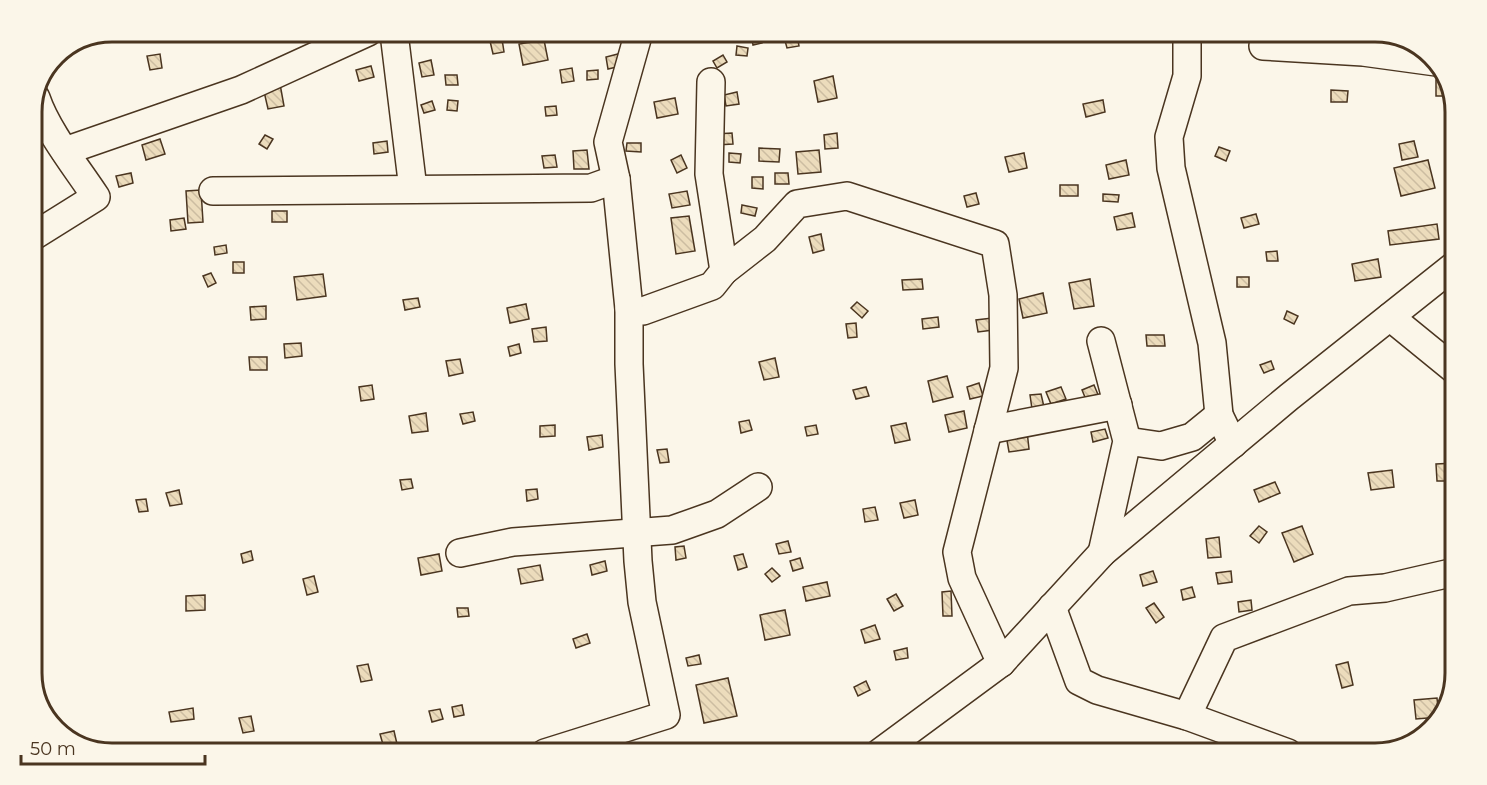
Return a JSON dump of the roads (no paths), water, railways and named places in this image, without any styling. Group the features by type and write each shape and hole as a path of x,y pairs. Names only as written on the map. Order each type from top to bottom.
{"street":[{"path":"65,151 241,90 346,42"},
{"path":"395,42 413,189"},
{"path":"577,743 666,715 642,602 628,341 629,309 616,179 608,142 636,42"},
{"path":"1187,42 1187,76 1169,137 1171,168 1212,343 1219,415 1233,444"},
{"path":"1263,46 1363,52 1422,60"},
{"path":"711,82 709,174 724,271"},
{"path":"42,112 96,197 42,231"},
{"path":"213,191 591,188 616,179"},
{"path":"629,309 643,311 712,285 724,271 765,239 797,204 847,196 995,244 1004,295 1004,368 957,552 962,578 1001,663"},
{"path":"893,743 1001,663 1102,553 1233,444 1445,274"},
{"path":"1390,317 1445,362"},
{"path":"1101,341 1127,441 1102,553"},
{"path":"988,430 1118,405"},
{"path":"1127,441 1161,446 1192,437 1219,415"},
{"path":"460,553 513,542 672,530 717,514 758,487"},
{"path":"1187,716 1224,638 1349,591 1385,588 1445,574"},
{"path":"1052,607 1079,681 1097,690 1187,716 1261,743"}]}
